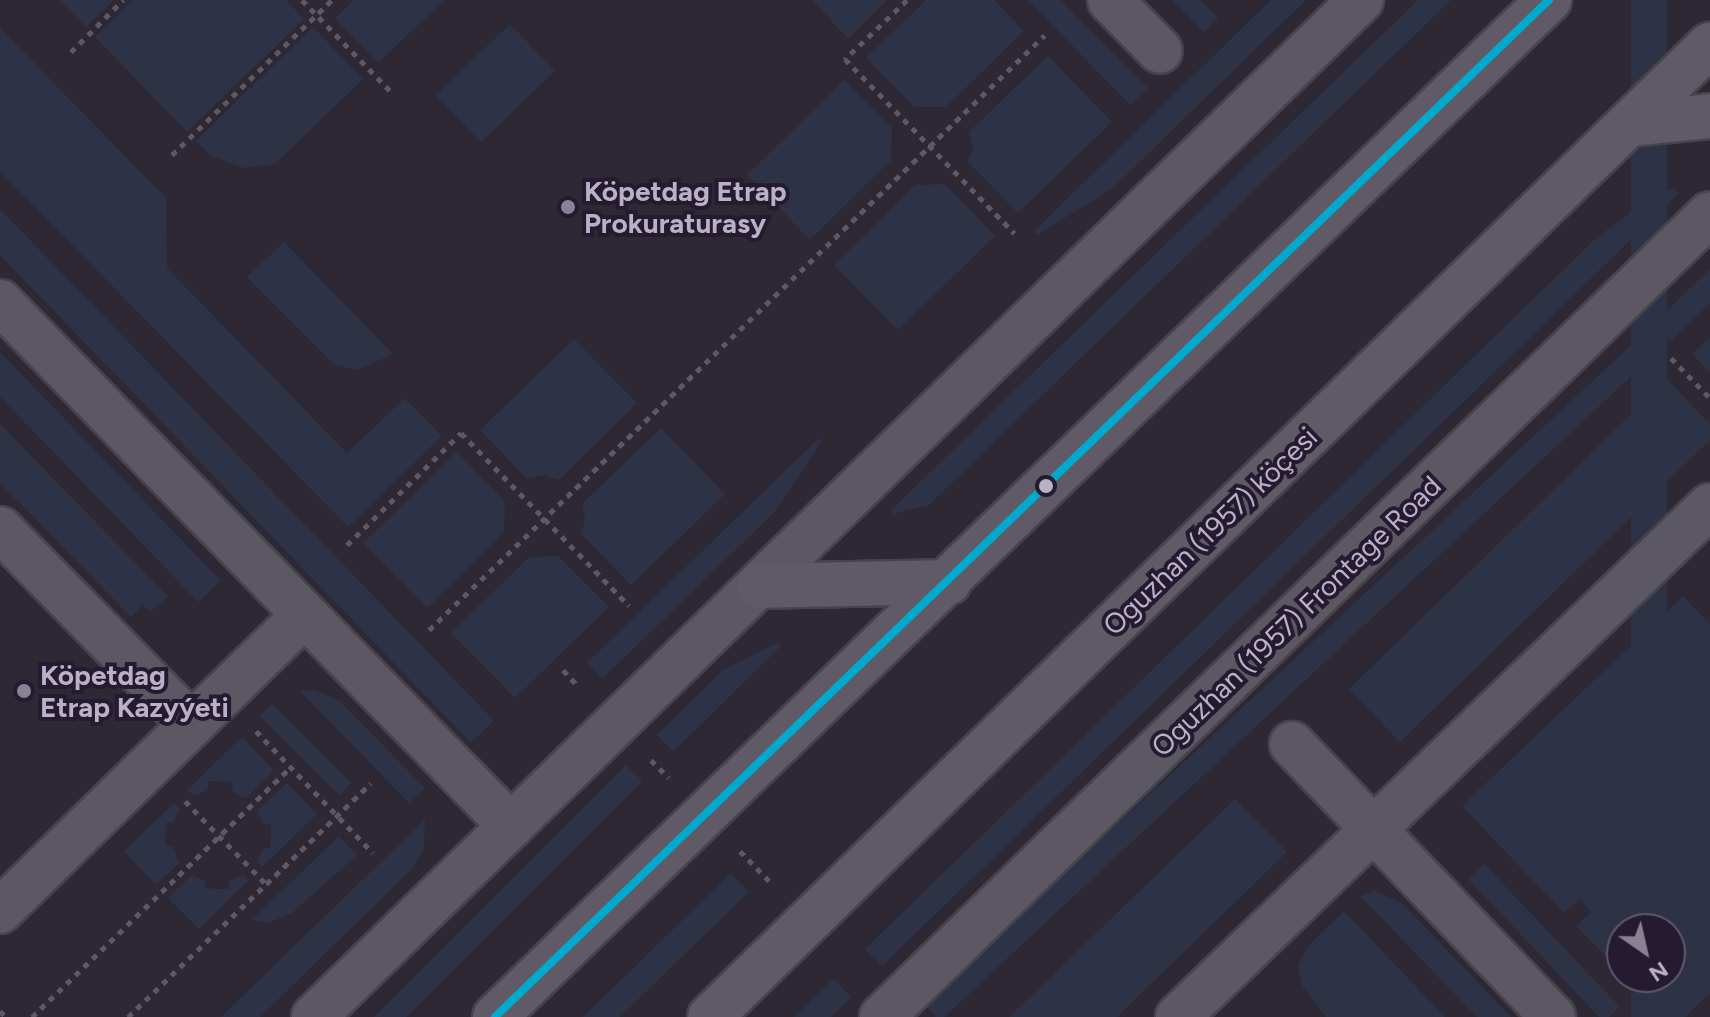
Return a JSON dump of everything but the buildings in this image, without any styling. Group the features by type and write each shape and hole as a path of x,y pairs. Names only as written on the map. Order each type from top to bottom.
{"main road":[{"path":"495,1017 1549,0"},
{"name":"Oguzhan (1957) köçesi","path":"710,1017 1710,45"},
{"path":"1629,124 1710,116"},
{"path":"759,586 949,582"}],"street":[{"path":"1110,0 1160,51"},
{"path":"314,1017 1361,0"},
{"name":"Oguzhan (1957) Frontage Road","path":"882,1017 1710,214"},
{"path":"0,302 511,826"},
{"path":"1178,1017 1374,833 1710,506"},
{"path":"0,529 192,725"},
{"path":"0,911 304,615"},
{"path":"1292,744 1553,1017"}],"path":[{"path":"71,52 123,0"},
{"path":"302,0 393,94"},
{"path":"172,155 332,0"},
{"path":"907,0 845,59 1014,233"},
{"path":"429,630 1045,35"},
{"path":"1671,358 1710,398"},
{"path":"347,545 461,433 629,606"},
{"path":"252,727 373,853"},
{"path":"32,1017 290,768"},
{"path":"128,1017 371,783"},
{"path":"180,796 266,884"},
{"path":"0,1011 6,1017"}],"shaded area":[{"path":"59,0 114,0 86,27"},
{"path":"133,0 286,0 304,19 187,132 95,37"},
{"path":"354,0 444,0 378,63 335,18"},
{"path":"812,0 887,0 848,39"},
{"path":"926,0 994,0 1024,31 946,107 914,107 866,58"},
{"path":"1028,0 1061,0 1147,88 1130,105"},
{"path":"1172,0 1200,0 1218,18 1204,32"},
{"path":"1271,0 1306,0 1113,188 1037,235 1034,231"},
{"path":"1418,0 1451,0 929,505 894,514 891,510"},
{"path":"1631,0 1667,0 1667,913 1631,913"},
{"path":"510,24 555,71 481,142 436,96"},
{"path":"313,27 363,79 275,164 244,168 211,156 196,141"},
{"path":"0,28 166,198 167,268 347,453 405,398 442,436 348,527 0,171"},
{"path":"1048,56 1112,122 1018,213 968,162 973,147 969,132"},
{"path":"844,80 892,129 891,160 810,240 747,175"},
{"path":"945,184 995,236 898,330 834,265 915,185"},
{"path":"1673,188 1679,193 882,966 865,949 1595,239 1649,199"},
{"path":"0,209 494,720 471,743 0,255"},
{"path":"284,242 393,354 358,370 335,365 247,277"},
{"path":"1710,269 1710,303 1671,341 1654,323"},
{"path":"1643,334 1659,351 944,1017 936,1017 924,1004"},
{"path":"1710,337 1710,373 1692,354"},
{"path":"574,339 637,403 559,480 543,475 527,479 480,430"},
{"path":"0,352 221,581 199,602 0,397"},
{"path":"1667,379 1710,424 1710,440 1400,742 1349,689"},
{"path":"0,424 168,596 150,612 143,605 131,617 0,483"},
{"path":"661,428 725,494 631,585 581,534 585,519 582,504"},
{"path":"819,438 822,441 775,512 602,679 587,663"},
{"path":"457,452 505,501 504,532 427,608 363,543"},
{"path":"558,556 609,607 515,698 451,633 529,557"},
{"path":"1683,596 1710,624 1710,993 1685,1017 1664,1017 1641,993 1686,993 1686,913 1606,913 1606,957 1576,926 1591,912 1580,899 1564,913 1462,806"},
{"path":"778,642 781,646 673,752 657,735 723,670"},
{"path":"314,690 339,700 425,788 409,803 300,691"},
{"path":"272,704 351,783 339,795 260,716"},
{"path":"242,737 274,771 246,798 232,792 233,783 221,781 208,781 208,790 194,796 187,790"},
{"path":"626,765 642,781 407,1017 374,1017"},
{"path":"287,783 317,814 262,867 257,861 264,848 270,848 271,824 263,824 257,811"},
{"path":"1235,799 1287,852 1117,1017 1009,1017"},
{"path":"174,803 180,809 173,823 166,822 165,846 173,847 179,863 156,885 124,851"},
{"path":"425,819 424,848 412,869 260,1017 221,1017"},
{"path":"339,836 357,855 292,913 268,923 252,920"},
{"path":"1484,864 1620,1007 1609,1017 1599,1017 1468,879"},
{"path":"731,873 749,892 620,1017 583,1017"},
{"path":"192,875 205,881 205,888 229,889 229,881 244,875 249,880 199,929 168,898"},
{"path":"1375,891 1402,903 1511,1017 1477,1017 1360,896"},
{"path":"1344,911 1445,1017 1326,1017 1302,985 1298,965 1309,945"},
{"path":"834,979 851,997 831,1017 794,1017"},
{"path":"1631,993 1667,993 1667,1017 1631,1017"}],"transit line":[{"path":"495,1017 1549,0"}],"place":[{"name":"Köpetdag Etrap Prokuraturasy","path":"568,207"},
{"name":"Köpetdag Etrap Kazyýeti","path":"24,691"}]}
